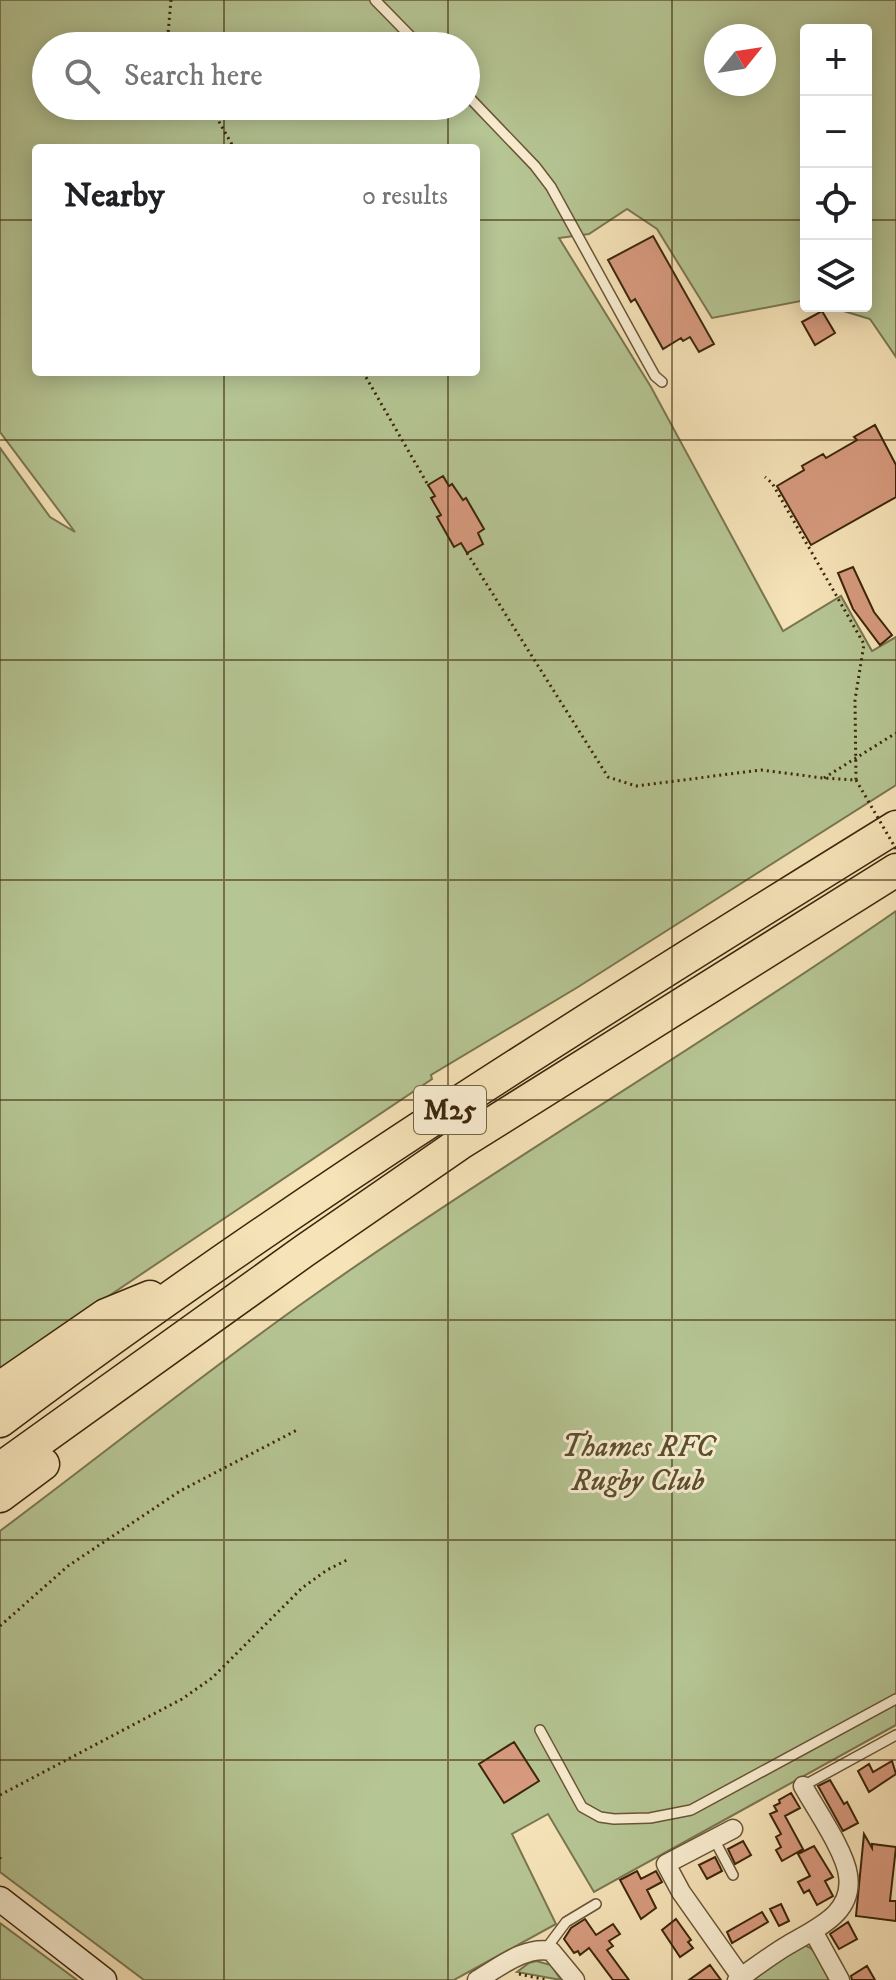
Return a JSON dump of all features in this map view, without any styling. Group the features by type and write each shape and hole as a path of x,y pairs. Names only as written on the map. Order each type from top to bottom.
{"highway":[{"name":"M25","path":"4,1410 191,1282 531,1058 896,827"},
{"name":"M25","path":"0,1469 433,1162 896,870"},
{"name":"M25","path":"0,1496 199,1347 469,1159 695,996"}],"main road":[{"path":"0,1899 104,1980"}],"street":[{"path":"733,1829 666,1864 739,1979 787,1945 827,1923 840,1910 847,1893 848,1875 843,1860 803,1786"},
{"path":"813,1931 840,1980"},
{"path":"477,1980 528,1951 545,1950 551,1951 575,1980"}],"lane":[{"path":"375,0 406,32"},
{"path":"480,109 551,187 655,376 662,382"},
{"path":"540,1730 582,1807 588,1812 614,1819 650,1818 691,1810 896,1699"},
{"path":"803,1786 896,1735"},
{"path":"714,1839 733,1875"},
{"path":"545,1950 566,1922 596,1904"}],"path":[{"path":"168,32 171,0"},
{"path":"218,120 232,144"},
{"path":"365,376 428,485"},
{"path":"765,477 772,483 864,644 855,700 856,780 896,849"},
{"path":"467,553 608,777 636,786 761,770 856,780"},
{"path":"823,778 896,733"},
{"path":"0,1626 68,1566 180,1491 299,1429"},
{"path":"0,1795 182,1699 212,1678 302,1588 347,1560"},
{"path":"0,1857 0,1863"},
{"path":"509,1971 547,1980"}],"green space":[{"path":"0,0 896,0 896,357 870,319 847,312 872,312 872,24 800,24 800,301 712,318 657,229 627,209 589,234 559,238 651,387 783,631 841,596 872,651 896,637 896,785 578,987 431,1075 432,1079 0,1369 0,448 50,517 75,532 0,432"},
{"name":"Thames RFC Rugby Club","path":"896,911 896,1725 594,1892 548,1814 512,1834 556,1924 454,1980 144,1980 0,1872 0,1531 224,1361 373,1254"},
{"path":"0,1923 77,1980 0,1980"},
{"path":"802,1945 816,1953 831,1980 753,1980"},
{"path":"536,1961 551,1965 561,1980 517,1972"}],"building":[{"path":"653,236 714,344 699,352 690,337 683,341 681,338 663,349 635,299 631,302 608,260"},
{"path":"823,312 835,333 815,345 802,322"},
{"path":"875,425 896,465 896,497 811,545 777,486 804,470 802,466 823,454 826,458"},
{"path":"443,476 463,500 466,498 484,529 478,533 483,544 467,553 461,543 454,547 437,517 441,515 431,498 435,496 428,485"},
{"path":"853,567 874,612 892,635 880,645 853,609 838,573"},
{"path":"514,1742 539,1781 504,1803 479,1764"},
{"path":"892,1761 896,1774 869,1792 858,1771 869,1764 873,1772"},
{"path":"830,1780 858,1823 843,1831 818,1786"},
{"path":"791,1793 800,1808 785,1816 803,1849 782,1861 776,1850 781,1847 776,1837 781,1834 770,1814 777,1811 774,1806 780,1803 779,1800"},
{"path":"864,1834 872,1848 872,1844 896,1847 890,1901 896,1901 896,1921 856,1916"},
{"path":"743,1841 751,1855 735,1864 728,1849"},
{"path":"814,1846 833,1877 825,1881 833,1896 817,1905 809,1890 804,1893 798,1882 810,1876 798,1854"},
{"path":"715,1857 722,1871 707,1879 699,1865"},
{"path":"637,1871 641,1879 656,1871 662,1882 647,1890 656,1908 641,1919 620,1880"},
{"path":"781,1904 789,1921 779,1926 770,1909"},
{"path":"762,1912 768,1922 732,1943 727,1932"},
{"path":"585,1919 596,1935 613,1924 620,1934 609,1941 613,1946 607,1950 629,1980 613,1980 589,1948 580,1955 578,1951 574,1953 564,1939 571,1928"},
{"path":"676,1919 693,1948 680,1957 662,1930"},
{"path":"848,1922 857,1939 839,1949 830,1934"},
{"path":"710,1965 721,1980 689,1980"},
{"path":"867,1966 875,1980 852,1980 851,1976"}]}
